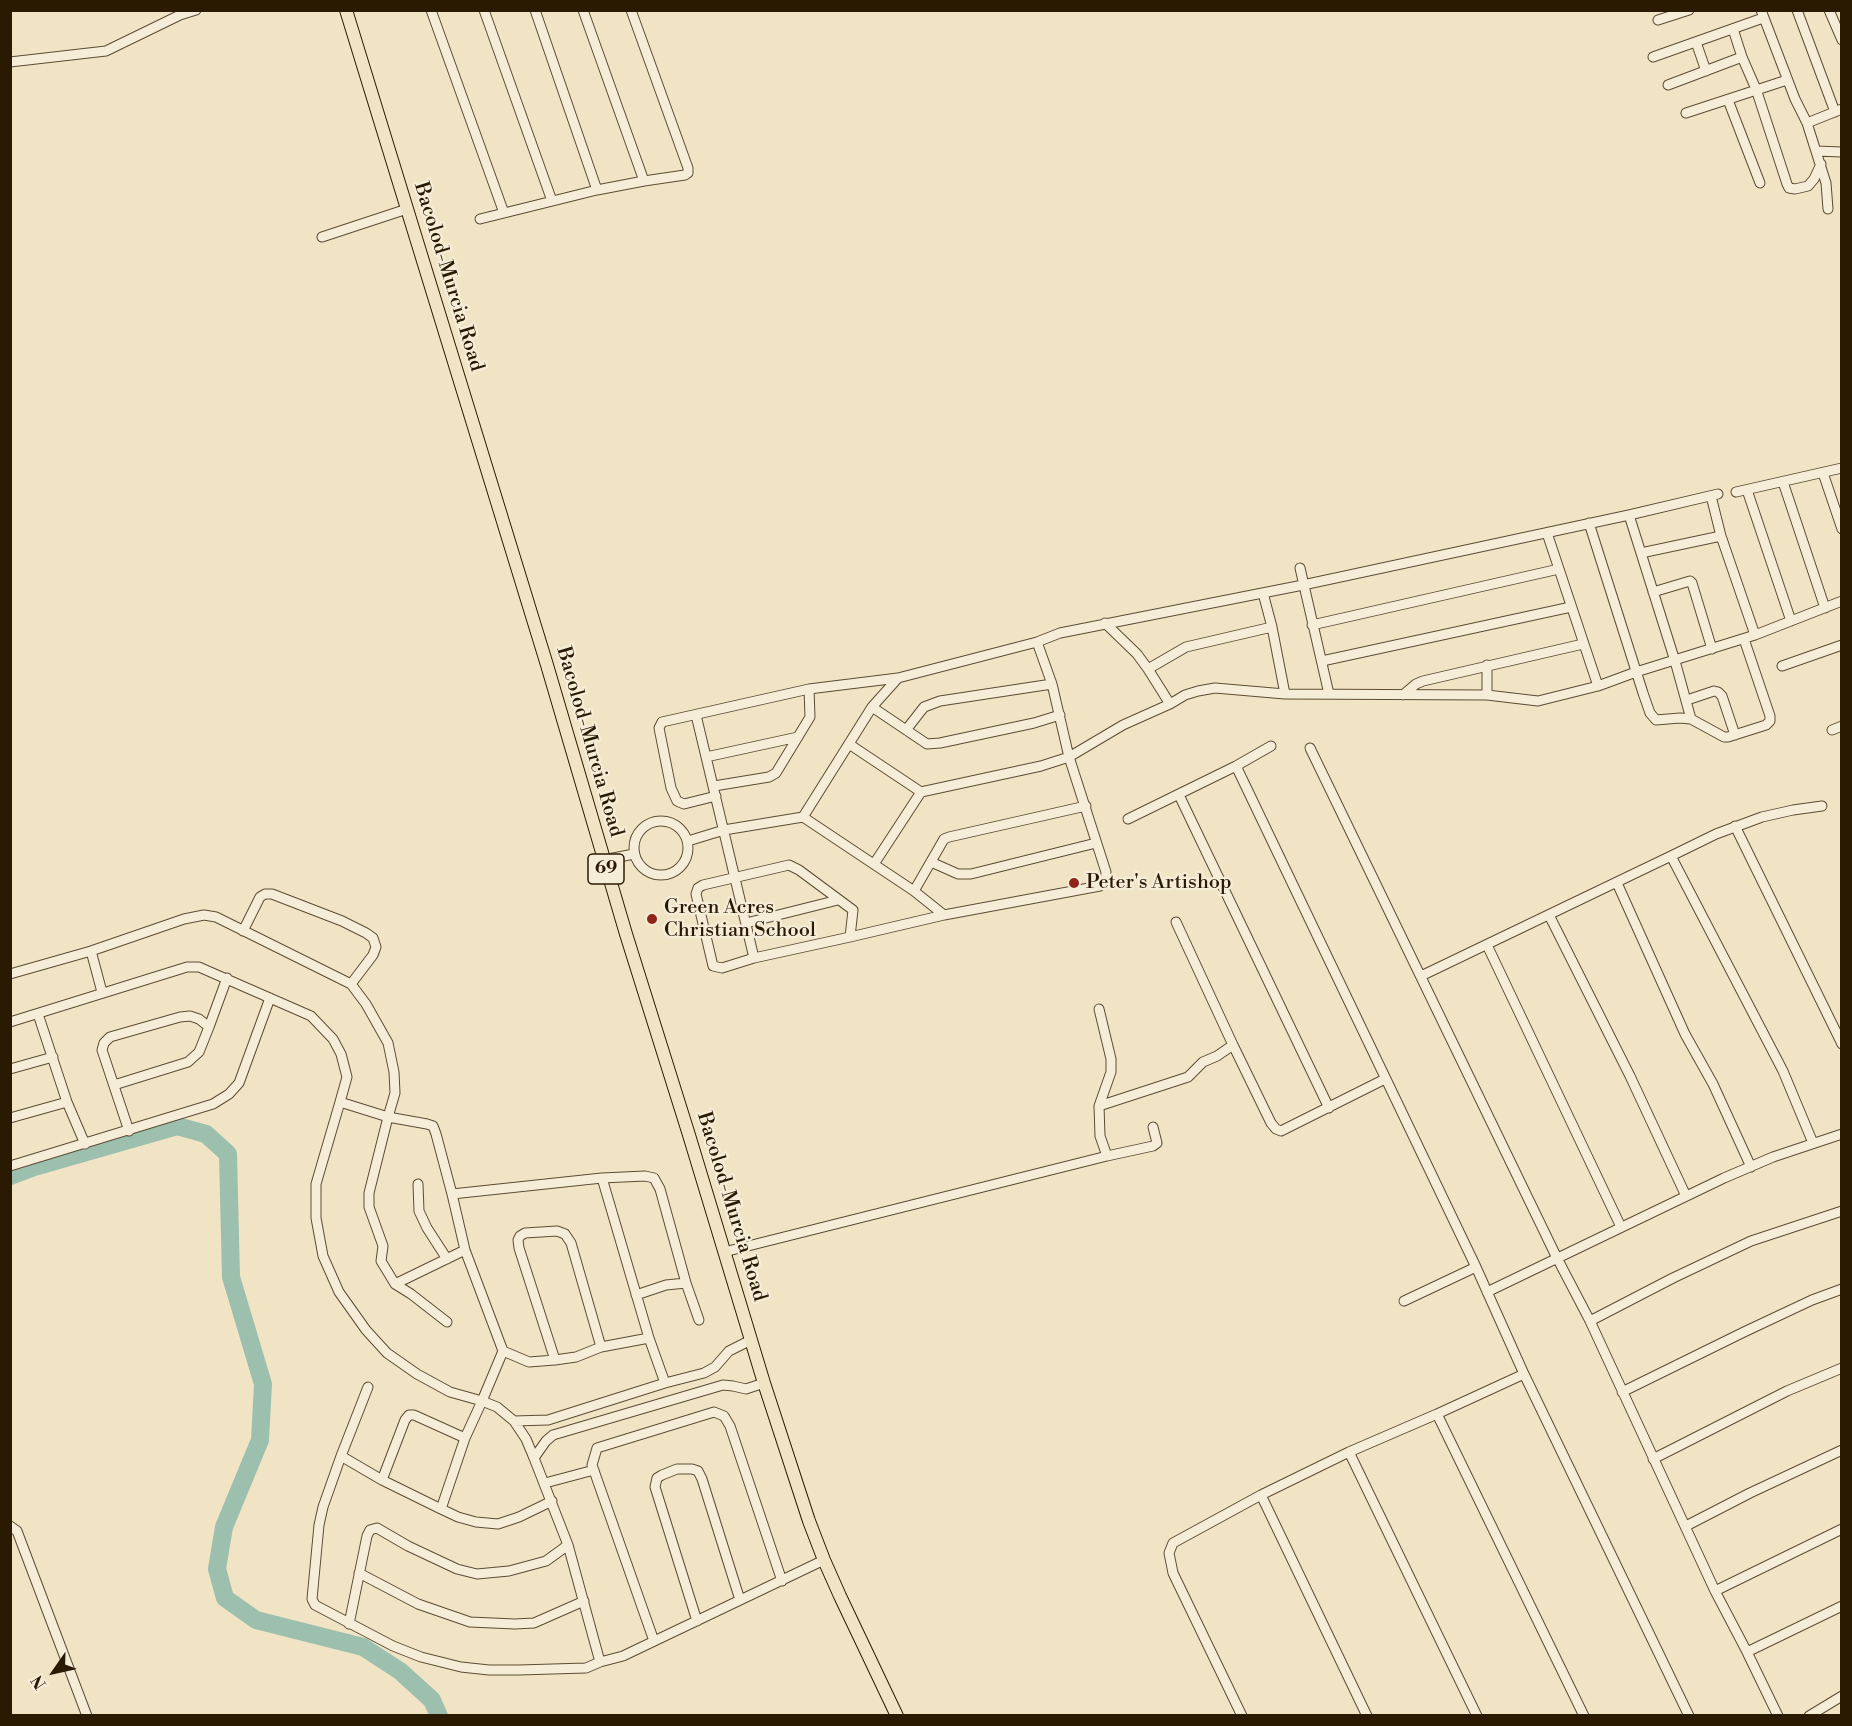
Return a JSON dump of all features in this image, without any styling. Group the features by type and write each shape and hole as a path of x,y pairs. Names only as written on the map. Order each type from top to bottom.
{"main road":[{"name":"Bacolod-Murcia Road","path":"346,10 547,665 603,860 750,1340 824,1560 897,1716"}],"street":[{"path":"10,62 106,51 180,15 196,10"},
{"path":"431,10 504,213"},
{"path":"484,10 552,201"},
{"path":"535,10 597,190"},
{"path":"584,10 644,181"},
{"path":"480,219 597,190 685,175 688,168 632,10"},
{"path":"1658,20 1689,10"},
{"path":"1797,10 1838,111 1807,123"},
{"path":"1829,10 1842,40"},
{"path":"1653,57 1733,29 1762,14 1787,80 1807,123 1821,164 1826,183 1828,209"},
{"path":"1733,29 1789,188 1801,189 1808,186 1821,164"},
{"path":"1696,42 1706,70"},
{"path":"1668,85 1742,57"},
{"path":"1686,113 1787,80"},
{"path":"1728,100 1760,183"},
{"path":"1816,151 1842,152"},
{"path":"322,237 407,209"},
{"path":"1736,492 1842,468"},
{"path":"1823,472 1840,517 1842,529"},
{"path":"1783,482 1825,608"},
{"path":"1747,490 1791,621"},
{"path":"810,689 810,717 781,768 769,777 715,791 684,804 677,801 671,788 659,728 660,724 666,720 810,689 898,678 1037,642 1060,633 1303,585 1714,495 1721,536 1755,635"},
{"path":"1629,515 1691,719"},
{"path":"1589,523 1636,672 1650,713 1654,718 1658,720 1691,719 1724,737 1766,725 1770,721 1770,716 1744,639"},
{"path":"1547,533 1598,686"},
{"path":"1641,553 1721,536"},
{"path":"1300,568 1329,694"},
{"path":"1312,625 1559,569"},
{"path":"1653,592 1690,581 1712,649"},
{"path":"1263,593 1285,694"},
{"path":"874,864 921,792 1041,766 1069,757 1123,725 1185,695 1215,688 1285,694 1487,695 1538,700 1598,686 1744,639 1842,601"},
{"path":"1322,661 1571,607"},
{"path":"1105,623 1137,654 1170,704"},
{"path":"1148,669 1186,647 1272,627"},
{"path":"850,937 853,910 789,865 703,885 698,888 696,894 712,966 722,968 754,958 850,937 945,915 1100,886 1105,882 1107,877 1069,757 1052,684 1037,642"},
{"path":"1403,695 1423,681 1583,644"},
{"path":"1782,666 1842,645"},
{"path":"1487,665 1487,695"},
{"path":"803,817 872,707 898,678"},
{"path":"906,730 924,707 940,701 1052,684"},
{"path":"1687,700 1718,692 1722,696 1735,735"},
{"path":"872,707 927,744 1034,723 1060,715"},
{"path":"696,715 754,958"},
{"path":"1832,730 1842,726"},
{"path":"706,757 798,737"},
{"path":"849,744 921,792"},
{"path":"1128,819 1236,766 1270,746"},
{"path":"1310,748 1557,1258 1590,1321 1715,1590 1778,1716"},
{"path":"1236,766 1689,1716"},
{"path":"1179,795 1329,1108"},
{"path":"914,891 945,839 949,837 1086,806"},
{"path":"1421,976 1716,834 1775,813 1822,806"},
{"path":"688,841 724,831 803,817 914,891 945,915"},
{"path":"658,821 669,822 677,826 688,841 688,854 683,865 674,873 661,876 649,873 639,865 634,854 639,832 647,825 658,821"},
{"path":"1735,826 1842,1044"},
{"path":"931,862 958,874 971,874 1096,843"},
{"path":"603,860 634,854"},
{"path":"1671,856 1783,1071 1813,1143"},
{"path":"1617,883 1685,1034 1713,1084 1751,1167"},
{"path":"243,931 260,897 265,894 272,894 350,925 373,939 376,947 373,955 351,984"},
{"path":"746,923 838,900"},
{"path":"10,974 91,951 184,919 204,915 216,917 351,984 366,1004 388,1043 394,1072 396,1093 369,1193 369,1207 383,1246 381,1261 395,1284 447,1322"},
{"path":"1549,915 1630,1076 1686,1196"},
{"path":"1176,922 1233,1045 1276,1129 1283,1130 1385,1079"},
{"path":"1487,945 1621,1227"},
{"path":"91,951 102,992"},
{"path":"10,1022 187,967 200,967 311,1016 333,1038 341,1054 347,1077 316,1184 316,1218 323,1256 339,1292 366,1330 387,1353 417,1374 450,1392 497,1407 514,1421 526,1439 568,1545 600,1662"},
{"path":"114,1084 188,1062 199,1052 227,978"},
{"path":"10,1166 213,1104 230,1094 239,1083 270,998"},
{"path":"1099,1009 1111,1059 1111,1072 1099,1106 1100,1136 1107,1156"},
{"path":"38,1014 84,1144"},
{"path":"129,1131 102,1050 104,1043 110,1037 180,1017 190,1016 199,1019 209,1027"},
{"path":"1099,1106 1188,1077 1203,1062 1233,1045"},
{"path":"10,1069 53,1057"},
{"path":"10,1118 68,1102"},
{"path":"340,1102 388,1117 433,1126 465,1250 503,1351 465,1438 441,1509"},
{"path":"724,1252 1153,1146 1157,1143 1153,1127"},
{"path":"1487,1292 1751,1167 1842,1134"},
{"path":"452,1194 602,1178 645,1176 654,1178 660,1189 686,1283 699,1320"},
{"path":"602,1178 649,1338 665,1383"},
{"path":"418,1184 419,1211 447,1259"},
{"path":"1590,1321 1751,1241 1842,1211"},
{"path":"555,1360 519,1248 518,1240 525,1233 557,1231 565,1234 571,1243 601,1347"},
{"path":"395,1284 465,1250"},
{"path":"1404,1301 1476,1267"},
{"path":"636,1295 666,1285 686,1283"},
{"path":"1622,1392 1812,1300 1842,1289"},
{"path":"503,1351 529,1362 555,1360 576,1357 601,1347 649,1338"},
{"path":"514,1421 548,1420 711,1370 729,1351 750,1340"},
{"path":"1653,1459 1787,1391 1842,1368"},
{"path":"1242,1716 1173,1573 1169,1553 1173,1543 1261,1495 1349,1452 1524,1374"},
{"path":"683,1378 689,1395"},
{"path":"534,1458 553,1435 723,1385 746,1389 764,1383"},
{"path":"368,1388 341,1456 321,1516 312,1599 321,1609 393,1646 421,1657 461,1667 489,1670 586,1668 622,1656 824,1560"},
{"path":"613,1399 619,1415"},
{"path":"654,1641 594,1470 592,1460 597,1448 714,1412 724,1416 730,1426 782,1581"},
{"path":"1437,1414 1584,1716"},
{"path":"382,1480 409,1415 414,1415 465,1438"},
{"path":"548,1420 553,1435"},
{"path":"1686,1526 1842,1450"},
{"path":"1349,1452 1477,1716"},
{"path":"341,1456 382,1480 441,1509 476,1522 498,1524 552,1501"},
{"path":"697,1621 655,1487 657,1478 662,1475 677,1468 698,1471 740,1600"},
{"path":"545,1483 594,1470"},
{"path":"1261,1495 1367,1716"},
{"path":"10,1526 16,1532 87,1716"},
{"path":"349,1623 370,1530 377,1528 408,1546 457,1569 477,1574 509,1571 546,1561 568,1545"},
{"path":"1715,1590 1842,1529"},
{"path":"359,1573 418,1604 470,1622 534,1623 584,1601"},
{"path":"1747,1652 1842,1606"},
{"path":"1809,1716 1842,1696"}],"waterway":[{"path":"10,1176 177,1126 206,1134 228,1154 231,1277 263,1384 260,1440 224,1527 217,1569 225,1598 256,1620 363,1647 400,1671 432,1700 439,1716"}],"place":[{"name":"Peter's Artishop","path":"1074,883"},
{"name":"Green Acres Christian School","path":"652,919"}]}
